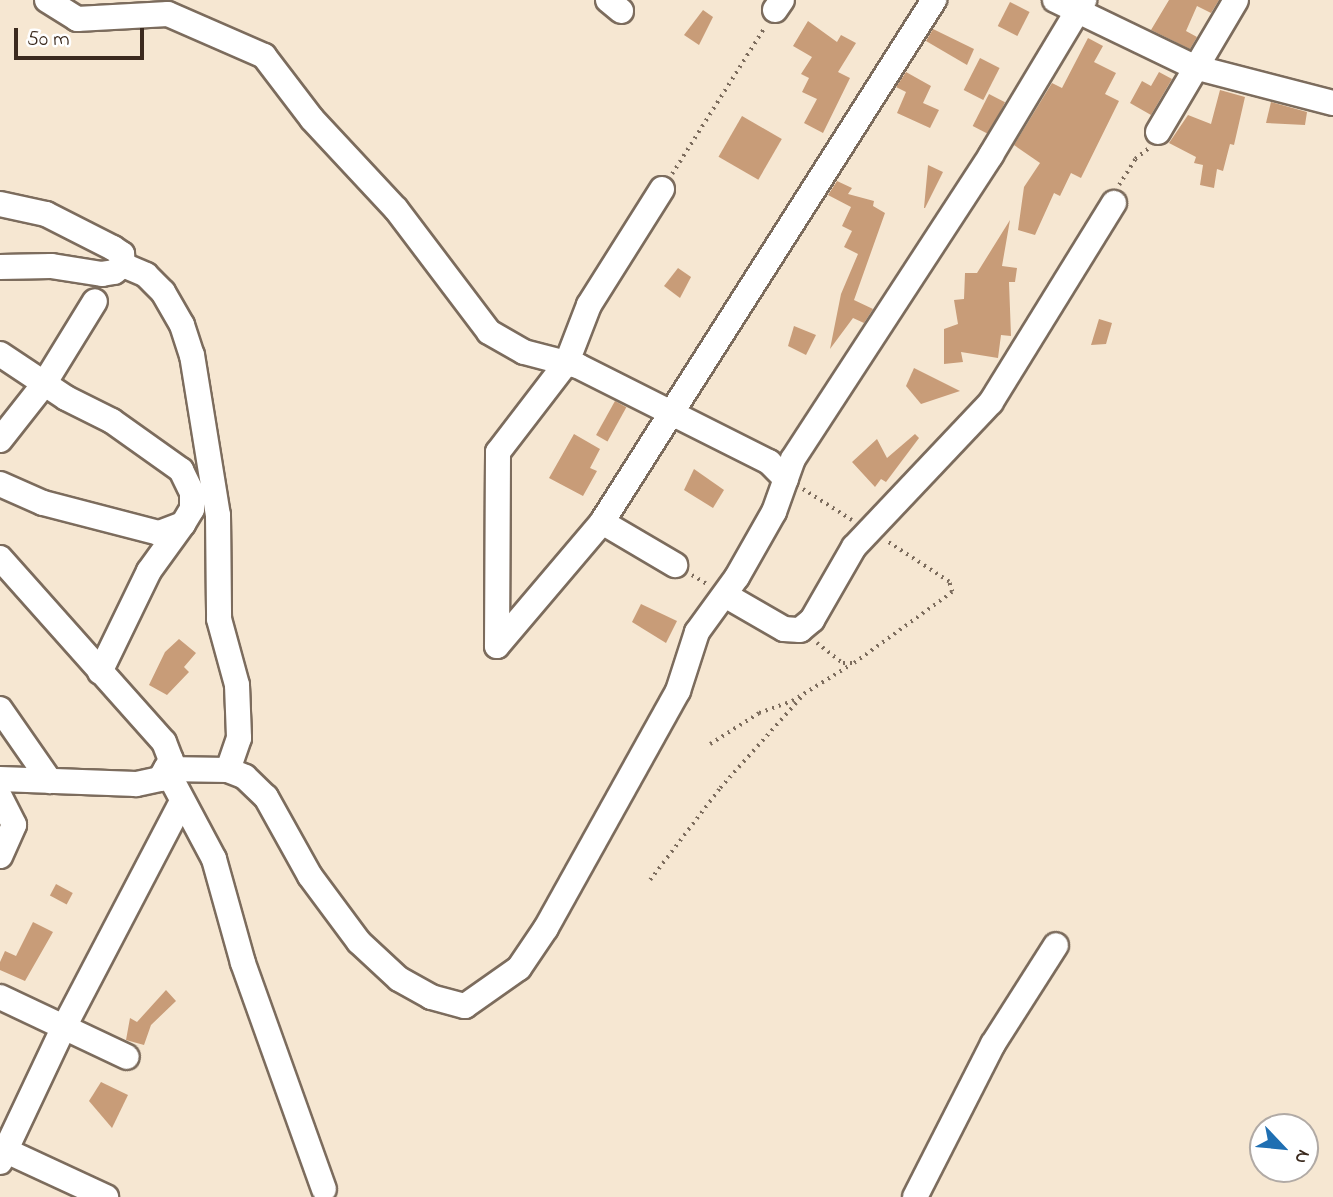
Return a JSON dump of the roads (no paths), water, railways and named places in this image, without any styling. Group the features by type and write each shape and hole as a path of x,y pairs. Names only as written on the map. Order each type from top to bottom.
{"street":[{"path":"47,0 77,19 110,8 168,13 264,56 312,119 396,209 489,332 513,348 567,362 769,462 786,478"},
{"path":"662,189 589,305 567,362 498,452 497,646 602,522 934,0"},
{"path":"1055,0 1081,5 1194,67 1333,103"},
{"path":"1158,132 1236,0"},
{"path":"166,769 228,770 245,777 266,797 310,876 359,942 399,979 431,997 465,1006 519,968 546,928 678,691 697,632 725,595 774,512 793,459 991,155 1081,5"},
{"path":"725,595 784,629 800,630 812,620 854,547 872,533 991,402 1114,203"},
{"path":"0,204 46,214 113,248 122,254 123,265"},
{"path":"0,267 51,267 102,274 114,272 123,265"},
{"path":"123,265 146,275 163,292 182,325 192,355 218,515 219,619 237,685 239,738 228,770"},
{"path":"0,440 44,384 95,301"},
{"path":"0,354 44,384 112,421 181,470 192,493 192,509 149,571 100,672"},
{"path":"0,484 43,503 159,533 218,515"},
{"path":"602,522 676,565"},
{"path":"0,558 164,742 171,760 160,779 136,783 0,779"},
{"path":"0,709 50,781"},
{"path":"166,769 214,859 243,963 324,1189"},
{"path":"0,797 14,825 0,856"},
{"path":"106,1197 2,1154 63,1029 182,801"},
{"path":"915,1197 980,1067 1056,945"},
{"path":"0,998 127,1057"}]}
